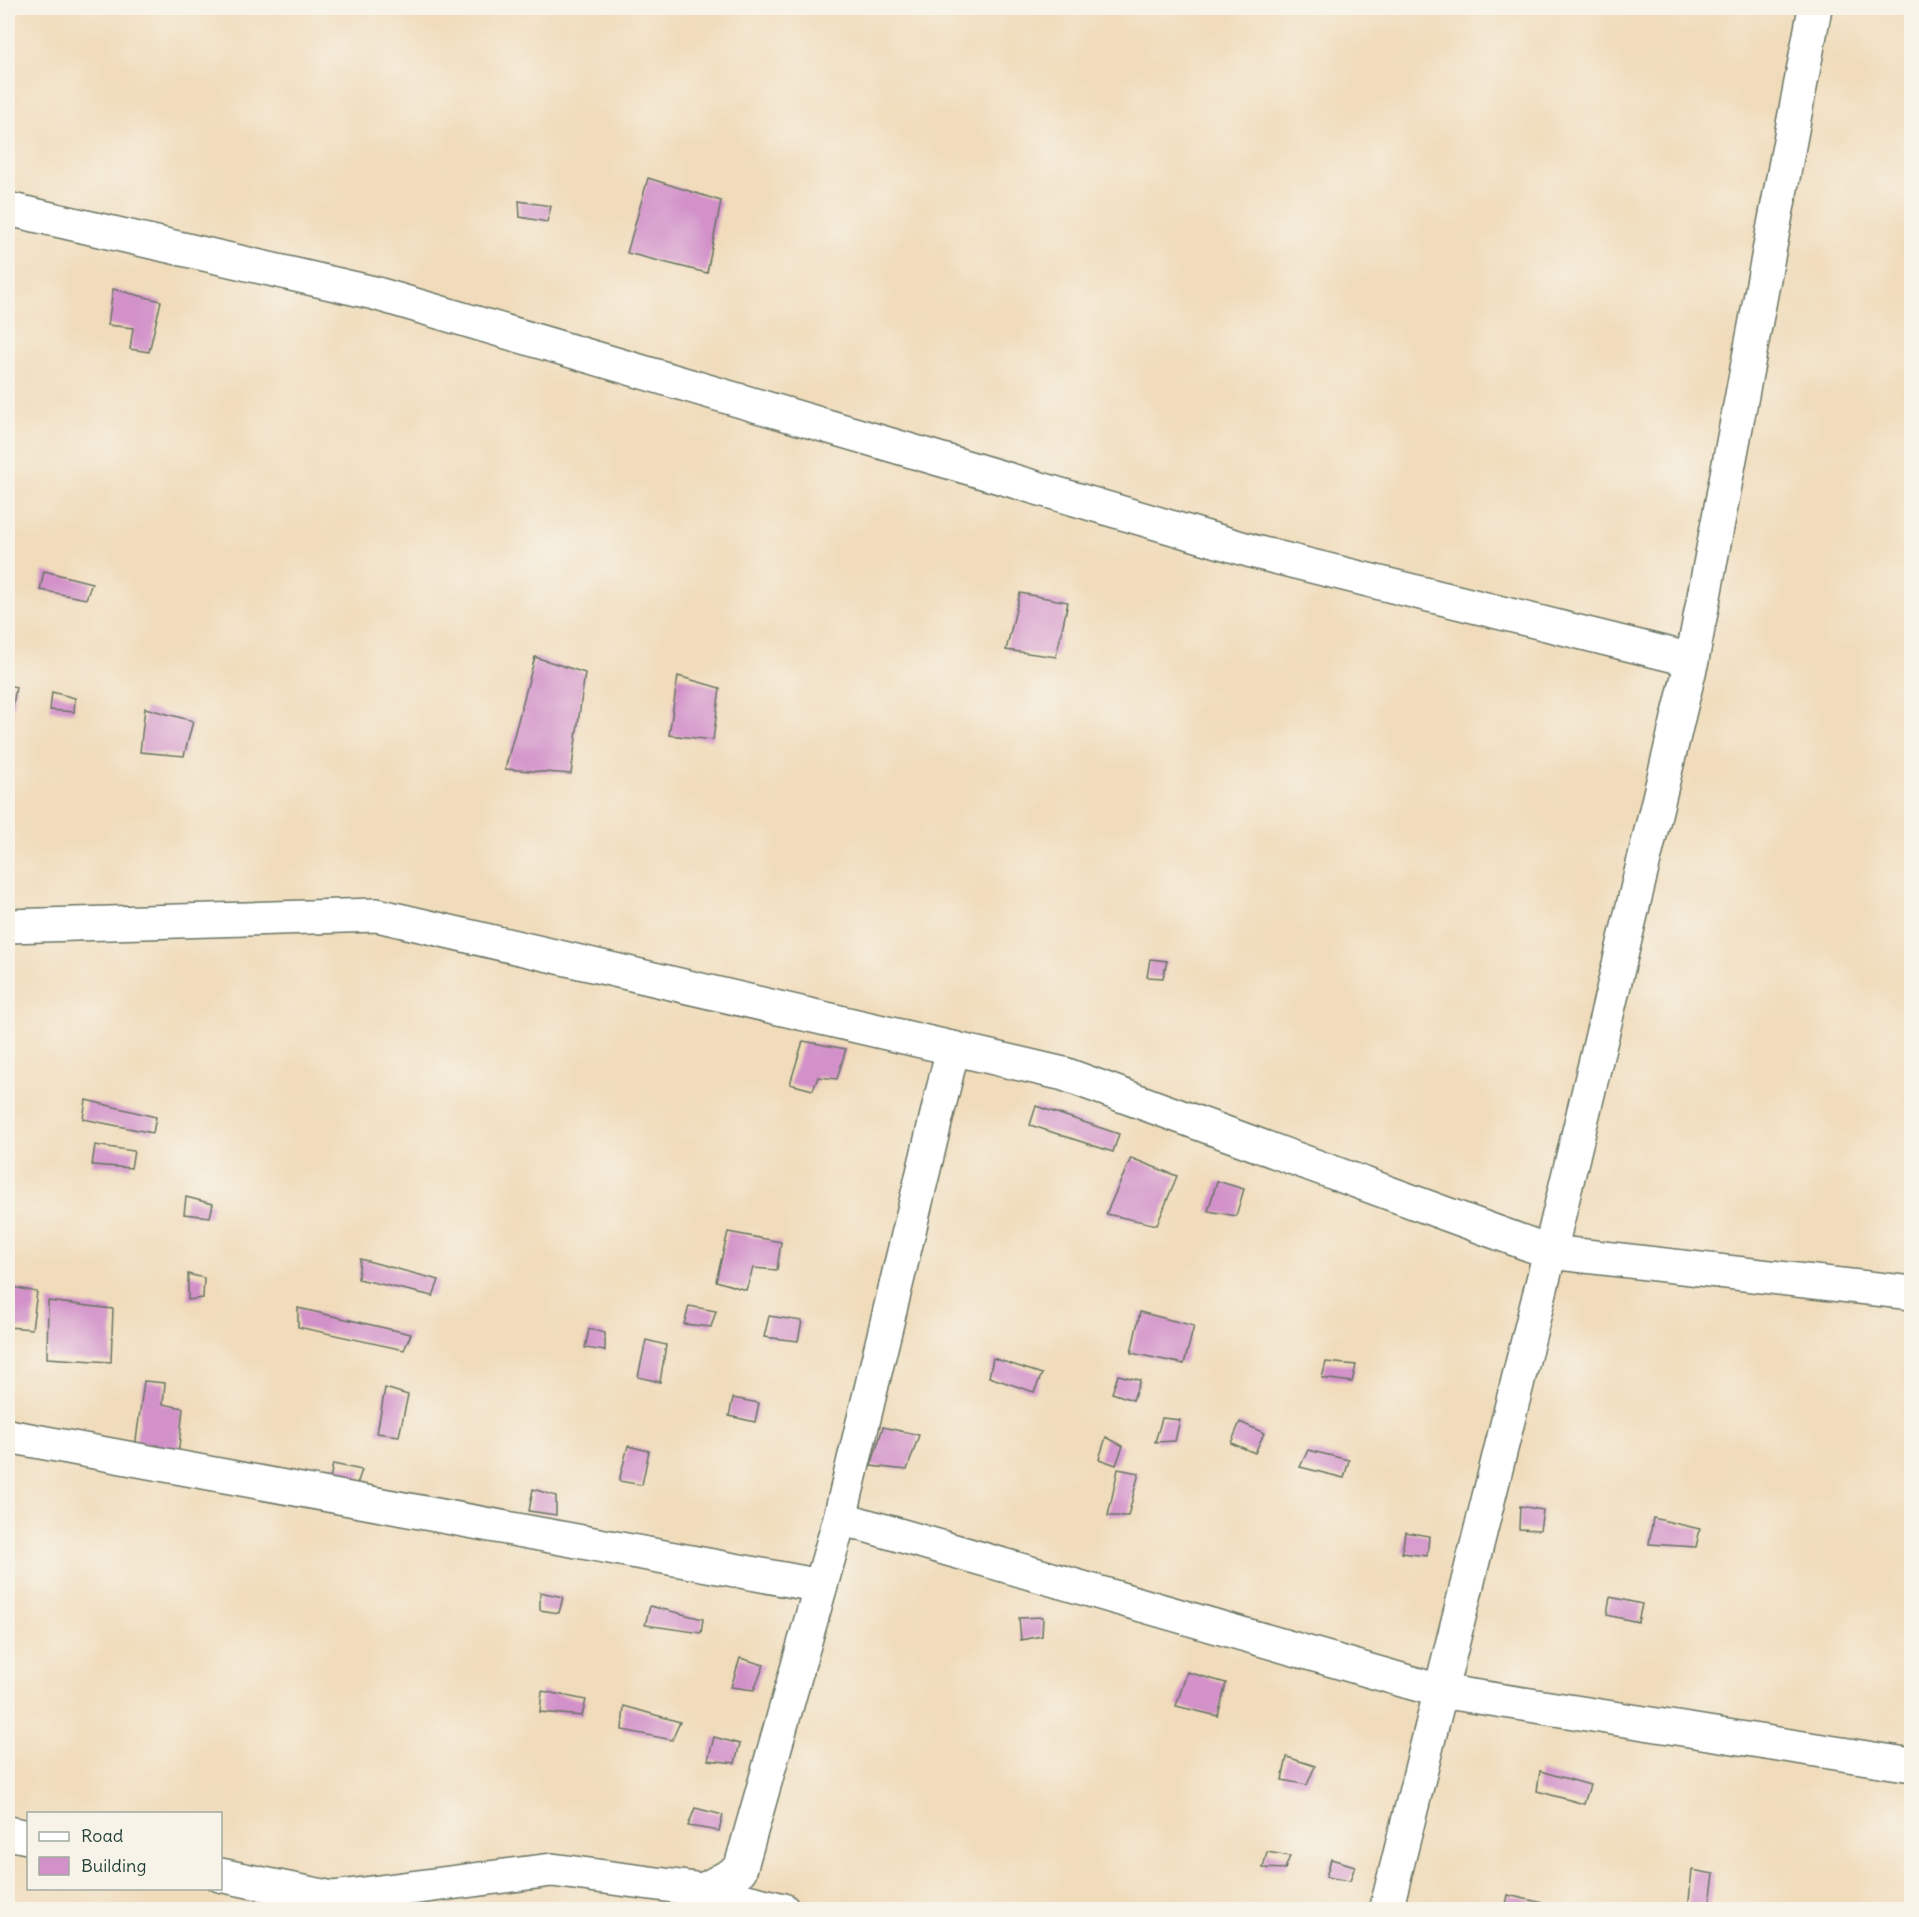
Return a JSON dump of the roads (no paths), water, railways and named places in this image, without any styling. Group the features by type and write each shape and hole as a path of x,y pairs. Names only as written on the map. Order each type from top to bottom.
{"street":[{"path":"1386,1910 1550,1252 1692,660 1815,8"},
{"path":"8,209 374,293 1255,552 1692,660"},
{"path":"8,926 377,915 1064,1074 1550,1252 1911,1293"},
{"path":"700,1900 740,1870 840,1518 953,1048"},
{"path":"8,1436 821,1586"},
{"path":"840,1518 1440,1691 1911,1765"},
{"path":"8,1833 27,1837"},
{"path":"222,1875 333,1898 552,1870 700,1900 783,1910"}]}
